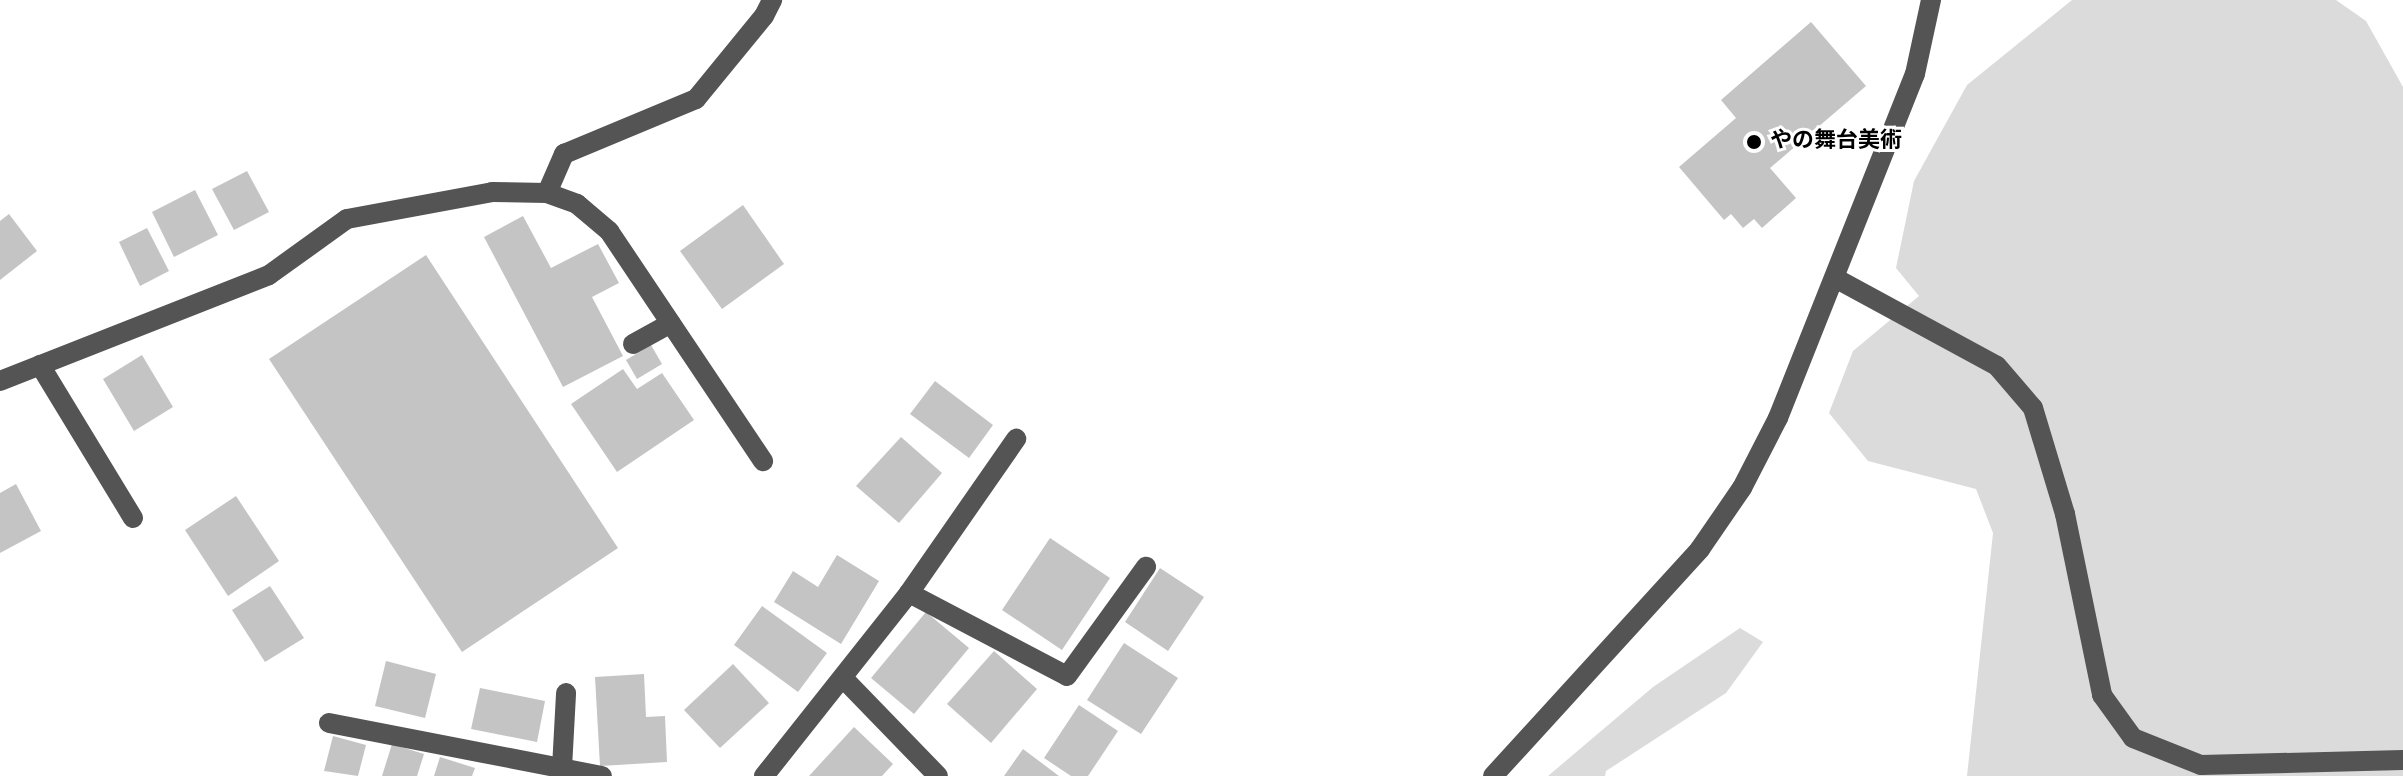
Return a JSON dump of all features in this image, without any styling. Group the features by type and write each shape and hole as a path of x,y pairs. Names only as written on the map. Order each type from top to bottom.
{"street":[{"path":"547,193 564,154 696,99 764,16 772,0"},
{"path":"1493,776 1700,549 1734,500 1778,418 1835,278 1915,74 1931,0"},
{"path":"0,381 269,275 347,219 492,192 547,193 577,204 609,231 763,461"},
{"path":"1835,278 1997,366 2033,408 2065,514 2102,695 2133,738 2201,765 2403,760"},
{"path":"633,344 671,323"},
{"path":"40,365 133,518"},
{"path":"764,776 844,679 909,593 1016,439"},
{"path":"909,593 1067,676 1146,567"},
{"path":"844,679 938,776"},
{"path":"562,768 566,693"},
{"path":"329,723 602,776"}],"shaded area":[{"path":"2072,0 2336,0 2366,21 2403,87 2403,776 1967,776 1993,533 1976,489 1868,461 1829,413 1853,351 1919,296 1896,268 1914,181 1967,85"},
{"path":"1740,628 1763,642 1726,693 1606,771 1605,776 1548,776 1653,687"}],"building":[{"name":"やの舞台美術","path":"1811,22 1866,86 1770,168 1796,198 1762,228 1754,219 1743,228 1731,214 1724,220 1679,167 1736,118 1721,100"},
{"path":"247,171 269,212 234,230 212,189"},
{"path":"195,190 218,235 174,257 152,212"},
{"path":"743,205 784,264 722,309 680,251"},
{"path":"9,214 37,251 0,280 0,221"},
{"path":"523,216 551,268 598,244 619,283 592,297 623,356 563,387 484,237"},
{"path":"147,228 169,271 140,286 119,242"},
{"path":"426,255 618,548 462,652 269,359"},
{"path":"651,345 662,364 637,379 626,360"},
{"path":"142,355 173,407 134,431 103,379"},
{"path":"623,369 637,389 662,373 694,420 617,472 571,404"},
{"path":"935,381 993,425 969,458 910,414"},
{"path":"901,437 942,473 899,523 856,486"},
{"path":"16,484 41,531 0,553 0,493"},
{"path":"236,496 279,561 228,596 185,530"},
{"path":"1050,538 1110,578 1062,650 1002,610"},
{"path":"837,555 879,581 841,644 774,602 793,571 818,587"},
{"path":"1160,568 1204,597 1168,651 1125,622"},
{"path":"270,586 304,638 265,662 232,610"},
{"path":"762,606 827,653 798,692 734,645"},
{"path":"926,612 969,648 914,714 871,678"},
{"path":"1124,643 1178,678 1141,734 1087,700"},
{"path":"994,651 1037,689 991,743 947,704"},
{"path":"386,661 436,674 425,718 375,706"},
{"path":"733,664 769,703 720,748 684,710"},
{"path":"644,674 646,717 665,716 667,762 600,766 595,677"},
{"path":"480,688 545,701 537,742 471,729"},
{"path":"1079,705 1118,731 1088,776 1071,776 1044,758"},
{"path":"854,727 893,764 882,776 809,776"},
{"path":"333,736 366,745 358,776 324,771"},
{"path":"392,744 424,754 417,776 382,776"},
{"path":"1023,749 1059,776 1004,776"},
{"path":"440,757 475,768 472,776 434,776"}],"place":[{"name":"やの舞台美術","path":"1754,142"}]}
